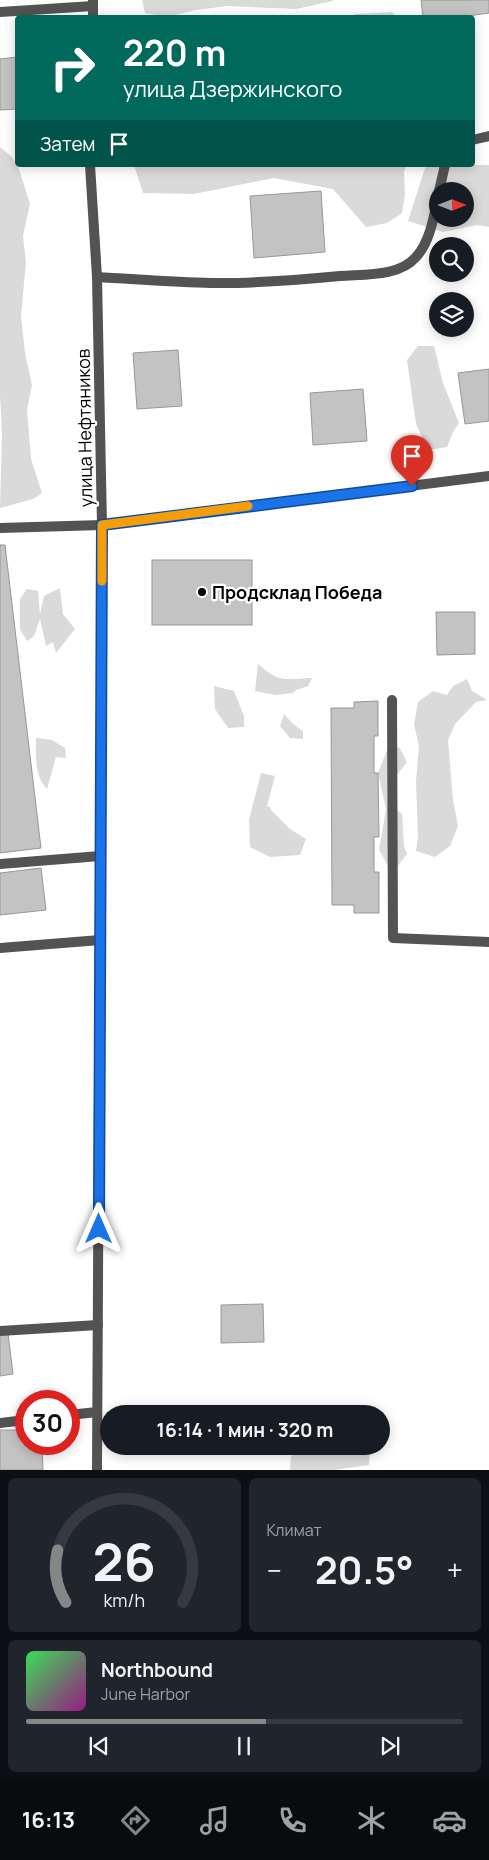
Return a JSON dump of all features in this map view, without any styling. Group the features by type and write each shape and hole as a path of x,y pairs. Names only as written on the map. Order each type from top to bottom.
{"street":[{"path":"0,12 24,5 93,3"},
{"path":"475,139 489,136"},
{"name":"улица Нефтяников","path":"90,167 97,277 102,525 97,1470"},
{"path":"441,182 445,167"},
{"path":"97,277 212,283 300,280 389,272 405,266 416,257 425,242 430,228"},
{"path":"0,528 102,525 489,476"},
{"path":"392,700 393,938 489,942"},
{"path":"0,864 100,856"},
{"path":"0,948 100,940"},
{"path":"0,1331 98,1325"},
{"path":"80,1414 97,1412"},
{"path":"0,1423 15,1421"}],"shaded area":[{"path":"142,0 333,1 296,9 227,6 175,15 145,13"},
{"path":"392,12 395,15 354,15"},
{"path":"0,147 12,157 15,167 19,169 30,204 23,236 26,262 21,316 25,353 32,385 27,410 31,459 42,493 33,499 0,508 2,433 0,395"},
{"path":"475,165 489,165 489,227 474,226 474,182 429,182 429,228 408,221 425,167 475,167"},
{"path":"135,167 405,167 405,195 402,213 387,223 366,227 333,189 274,178 194,194 143,193"},
{"path":"430,228 462,228 443,232"},
{"path":"418,346 434,346 443,383 459,423 447,447 428,450 416,424 407,360"},
{"path":"60,588 63,614 75,629 56,653 53,642 46,646 40,619 34,636 27,641 20,629 20,599 27,589 38,591 40,614 44,596"},
{"path":"258,664 277,677 289,679 312,678 308,686 293,693 276,695 255,691"},
{"path":"467,679 472,691 487,700 476,702 455,724 448,740 453,800 458,826 450,846 435,857 416,851 418,836 416,781 419,746 414,724 418,702 433,691 447,695 453,686"},
{"path":"214,686 234,691 244,716 244,727 228,728 215,709"},
{"path":"284,714 303,731 303,739 290,738 280,726"},
{"path":"36,738 52,740 65,748 66,758 56,757 47,789 38,771"},
{"path":"399,747 407,762 392,781 394,807 402,814 404,846 407,854 392,873 379,850 386,809 378,773 387,750"},
{"path":"261,773 275,776 267,806 290,829 306,839 300,855 270,857 250,847 249,820"},
{"path":"370,1455 369,1465 334,1470 290,1470 291,1456"}],"building":[{"path":"421,0 489,0 489,13 475,15 423,15"},
{"path":"15,57 15,109 0,110 0,59"},
{"path":"321,191 325,252 254,258 250,196"},
{"path":"178,350 182,406 137,409 133,353"},
{"path":"489,369 489,421 465,424 458,373"},
{"path":"363,389 367,441 313,445 310,393"},
{"path":"0,545 5,545 41,848 0,853"},
{"name":"Продсклад Победа","path":"152,560 252,560 252,625 152,625"},
{"path":"436,612 475,612 475,654 437,655"},
{"path":"378,701 378,736 374,736 374,773 378,773 379,837 374,837 374,872 379,872 379,913 354,913 354,905 332,905 331,708 354,708 354,702"},
{"path":"41,868 46,910 0,915 0,873"},
{"path":"263,1304 264,1342 221,1343 221,1305"},
{"path":"8,1334 13,1374 0,1376 0,1335"},
{"path":"0,1430 15,1430 15,1455 42,1455 43,1470 0,1470"}],"slow traffic":[{"path":"102,581 102,525 248,506"}],"place":[{"name":"Продсклад Победа","path":"202,592"}],"route":[{"path":"99,1229 102,525 412,486"}]}
